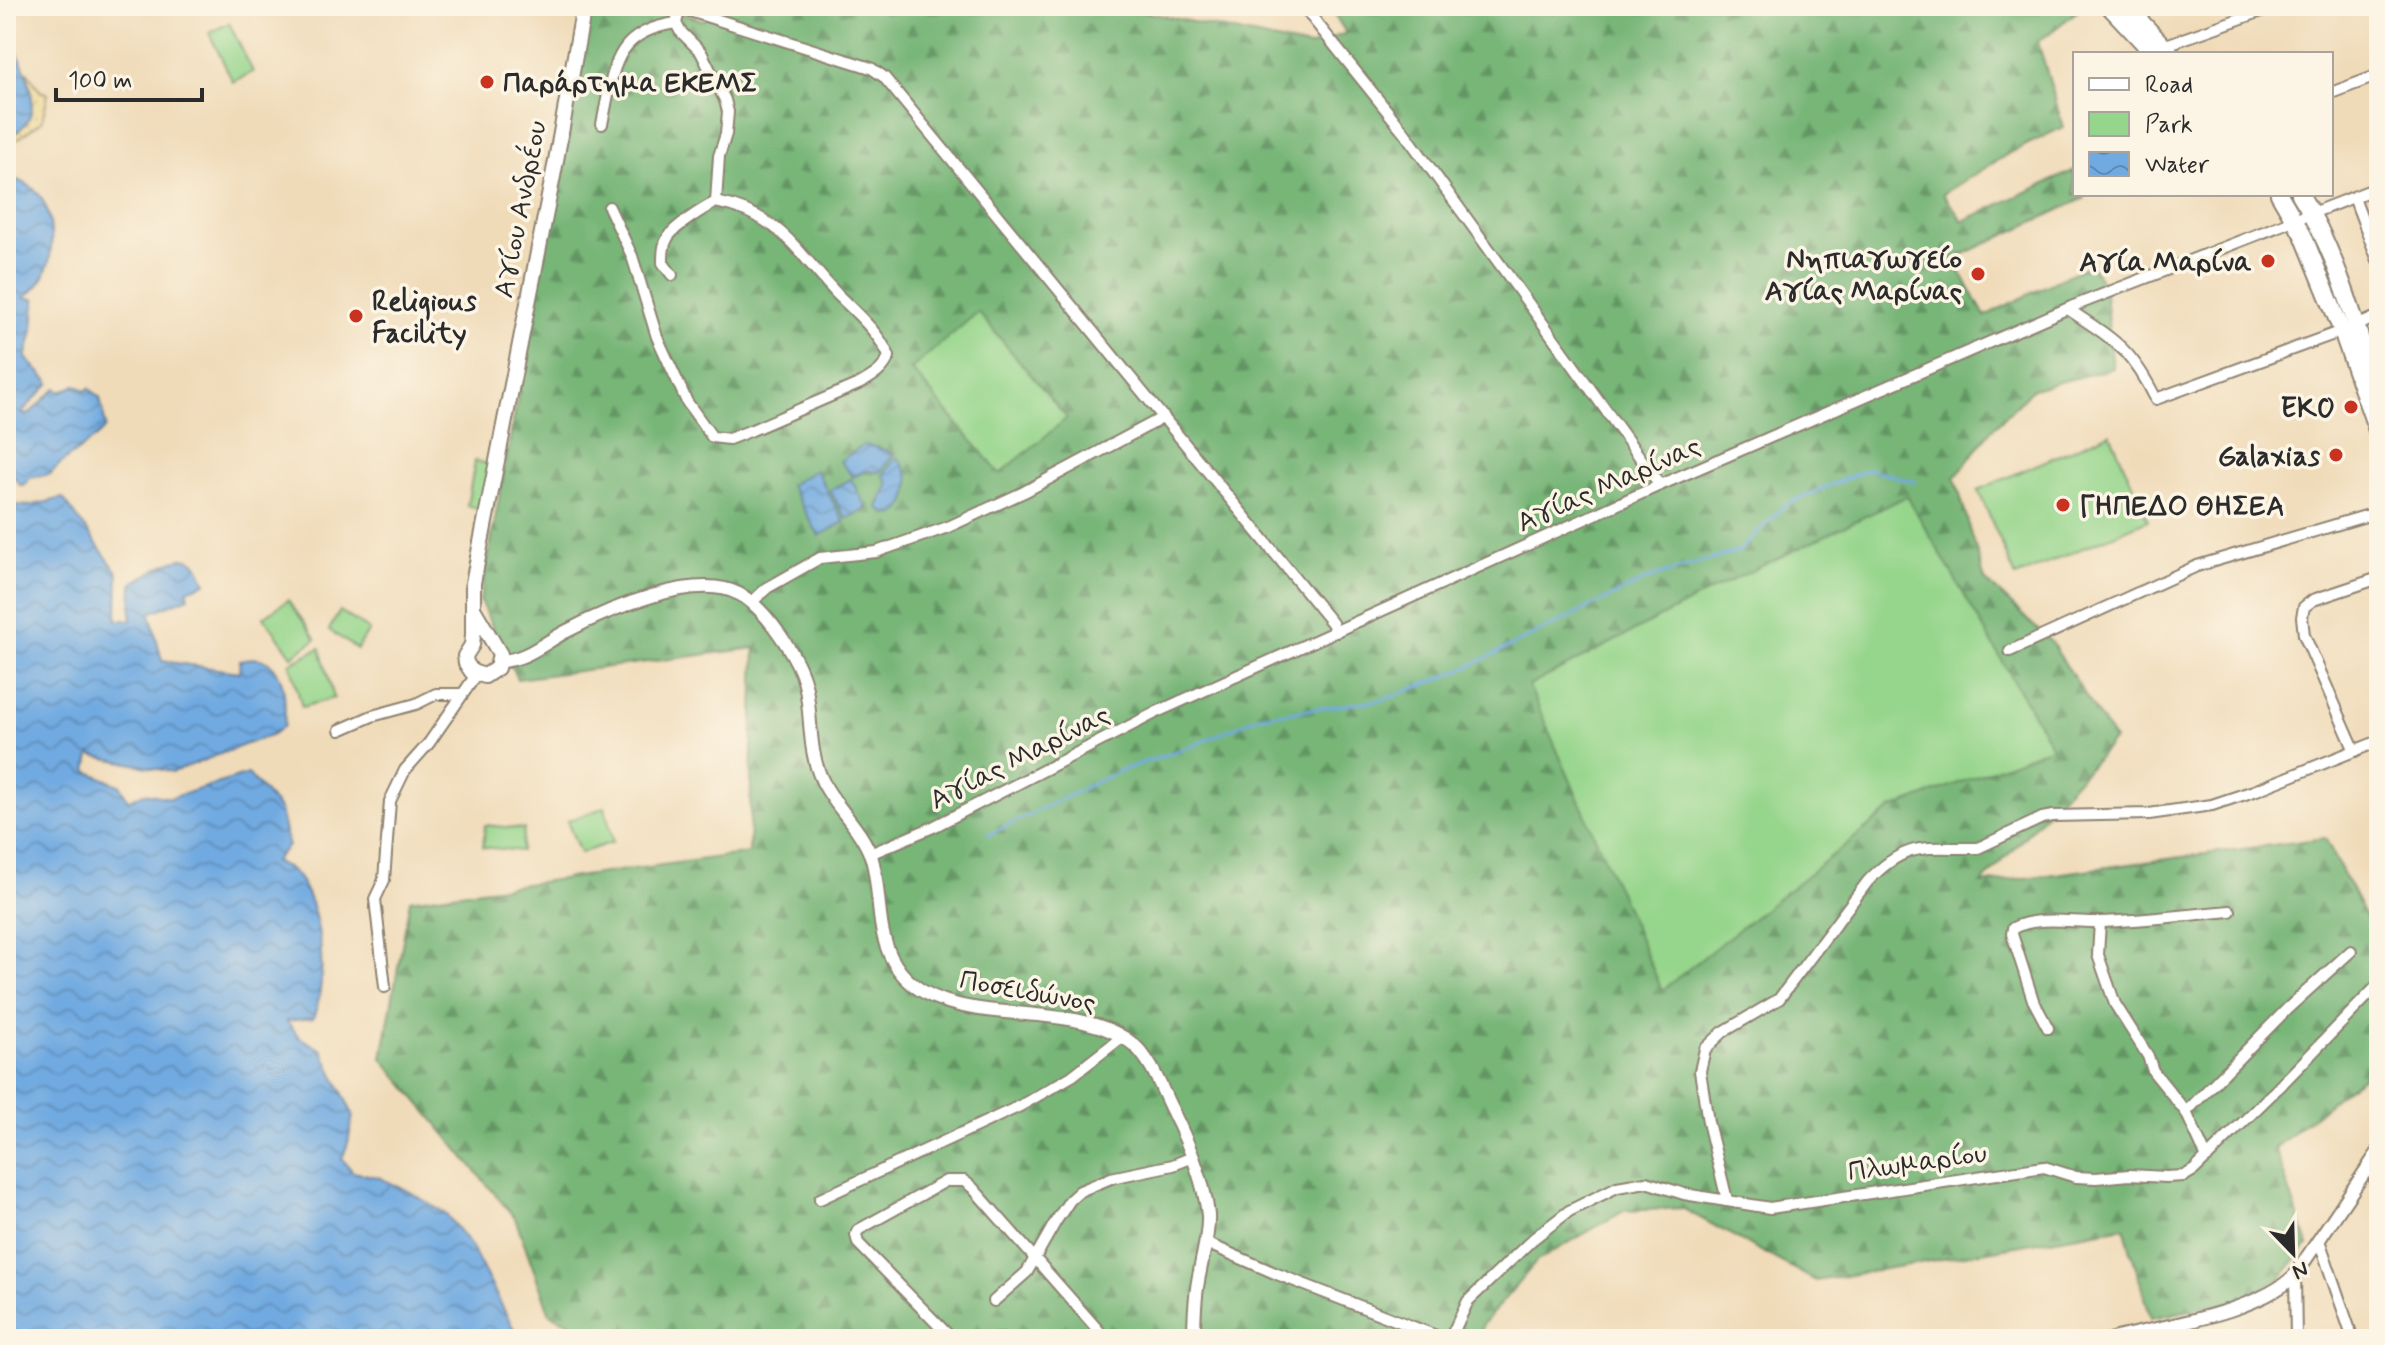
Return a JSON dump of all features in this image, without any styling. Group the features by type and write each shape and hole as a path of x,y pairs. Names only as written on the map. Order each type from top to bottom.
{"main road":[{"name":"Αγίου Ανδρέου","path":"472,645 473,583 479,547 584,6"},
{"path":"2109,6 2163,51"},
{"path":"2126,6 2163,51"},
{"path":"2280,196 2296,220 2349,328 2379,399"},
{"path":"2301,196 2312,213 2379,436"},
{"path":"474,610 500,654 497,668 490,675 476,675 466,663 467,650 483,641 493,645"}],"street":[{"path":"1303,6 1404,132 1660,485"},
{"path":"2163,51 2276,6"},
{"path":"716,202 719,156 726,134 728,112 701,52 686,39 676,23 677,7 871,68 884,77 1332,623 1336,632"},
{"path":"602,124 616,62 625,47 631,39 645,31 676,23"},
{"path":"2333,92 2379,75"},
{"name":"Αγίας Μαρίνας","path":"870,854 933,827 1159,711 1660,485 2068,309 2379,187"},
{"path":"2354,197 2379,263"},
{"path":"609,207 632,256 657,337 677,383 712,437 719,439 752,430 861,383 886,364 889,356 870,327 781,230 737,206 716,202 669,234 663,263 672,275"},
{"path":"2068,309 2120,344 2135,360 2156,399 2379,316"},
{"path":"752,602 767,588 820,558 876,552 899,546 1024,492 1164,417"},
{"path":"2010,651 2197,566 2379,512"},
{"path":"2355,751 2304,635 2302,617 2304,607 2313,600 2379,578"},
{"name":"Ποσειδώνος","path":"500,661 517,660 568,630 681,590 702,586 721,587 752,602 773,627 802,674 807,693 810,736 820,774 870,854 888,950 900,971 920,989 949,1001 989,1010 1083,1020 1109,1029 1136,1047 1152,1070 1193,1157 1205,1193 1208,1219 1196,1291 1194,1339"},
{"path":"385,987 375,899 384,880 390,801 405,770 429,743 476,675"},
{"path":"340,730 436,694 462,694"},
{"path":"1727,1200 1708,1122 1700,1071 1705,1049 1723,1032 1779,999 1883,865 1910,850 1987,846 2026,825 2053,816 2149,814 2212,805 2379,741"},
{"path":"2048,1028 2033,1000 2012,934 2013,928 2040,921 2100,922 2230,911"},
{"path":"2100,922 2098,955 2115,1004 2148,1056 2153,1071 2186,1112 2207,1158"},
{"path":"2186,1112 2287,1009 2351,951"},
{"name":"Πλωμαρίου","path":"1450,1339 1468,1301 1533,1239 1569,1211 1617,1187 1646,1182 1684,1194 1770,1208 2044,1167 2076,1177 2105,1178 2129,1175 2175,1177 2194,1170 2379,984"},
{"path":"820,1199 1020,1106 1072,1076 1122,1037"},
{"path":"2113,1339 2246,1305 2282,1288 2295,1275 2379,1151"},
{"path":"994,1301 1027,1272 1056,1221 1080,1191 1111,1178 1173,1165 1193,1157"},
{"path":"2371,1165 2379,1193"},
{"path":"952,1339 858,1243 856,1235 858,1230 946,1181 955,1179 972,1187 1106,1339"},
{"path":"2319,1240 2353,1339"},
{"path":"1206,1243 1444,1339"},
{"path":"2295,1275 2296,1339"},
{"path":"997,1339 1014,1339"}],"green space":[{"path":"590,6 657,6 703,20 732,6 1118,6 1309,47 1346,33 1329,6 2084,6 2038,42 2063,127 2008,154 1943,194 1963,221 2073,171 2073,196 2085,198 1953,259 1985,316 2091,264 2104,285 2113,368 2033,389 1992,429 1955,478 1985,580 2051,642 2114,740 1981,884 2325,838 2379,942 2379,1066 2275,1148 2308,1245 2280,1279 2242,1300 2151,1318 2124,1227 1816,1281 1682,1208 1624,1211 1537,1261 1483,1324 1480,1339 604,1339 550,1314 515,1218 382,1058 410,900 749,853 755,648 517,679 480,601"},
{"path":"229,23 253,72 233,82 209,33"},
{"path":"978,312 1067,418 1000,474 911,369"},
{"name":"ΓΗΠΕΔΟ ΘΗΣΕΑ","path":"2110,433 2148,520 2016,577 1978,490"},
{"path":"475,461 500,466 492,511 467,506"},
{"path":"1907,496 2052,747 1891,809 1662,990 1529,686 1712,590"},
{"path":"288,600 316,639 292,656 264,617"},
{"path":"340,611 369,630 357,649 329,630"},
{"path":"320,648 334,698 302,707 290,663"},
{"path":"605,807 613,842 580,853 567,821"},
{"path":"485,825 524,829 521,851 483,847"}],"sand":[{"path":"27,71 40,91 48,94 42,121 15,141 6,143 27,122 30,104"}],"water":[{"path":"6,35 28,78 32,103 26,123 6,140"},
{"path":"6,176 35,190 46,208 51,230 45,274 25,298 35,299 33,330 26,358 50,383 24,410 24,415 28,415 56,388 61,392 76,385 86,391 89,388 100,398 106,427 50,474 30,478 24,485 20,485 15,478 6,477"},
{"path":"864,445 893,454 880,472 866,471 853,477 840,461"},
{"path":"896,457 907,473 909,487 905,502 897,513 891,515 878,507 888,487 883,475"},
{"path":"816,470 844,522 819,536 790,485"},
{"path":"851,479 867,508 846,519 830,490"},
{"path":"63,498 118,573 117,620 131,620 132,584 171,562 186,558 192,560 206,583 187,590 189,597 150,613 162,661 239,672 240,660 255,658 266,661 280,677 285,701 284,726 273,734 173,772 90,755 87,771 121,786 128,801 144,793 171,798 248,774 280,810 288,846 274,861 293,872 304,888 317,924 321,964 321,984 313,1018 287,1021 299,1037 322,1050 353,1115 342,1159 353,1172 378,1177 446,1214 471,1246 519,1339 6,1339 6,504 29,506"}],"waterway":[{"path":"988,835 1119,771 1197,744 1260,716 1383,700 1462,670 1649,578 1739,551 1786,504 1869,469 1915,482"}],"place":[{"name":"Παράρτημα ΕΚΕΜΣ","path":"487,82"},
{"name":"Αγία Μαρίνα","path":"2268,261"},
{"name":"Νηπιαγωγείο Αγίας Μαρίνας","path":"1978,274"},
{"name":"Religious Facility","path":"356,316"},
{"name":"EKO","path":"2351,407"},
{"name":"Galaxias","path":"2336,455"},
{"name":"ΓΗΠΕΔΟ ΘΗΣΕΑ","path":"2063,505"}]}
